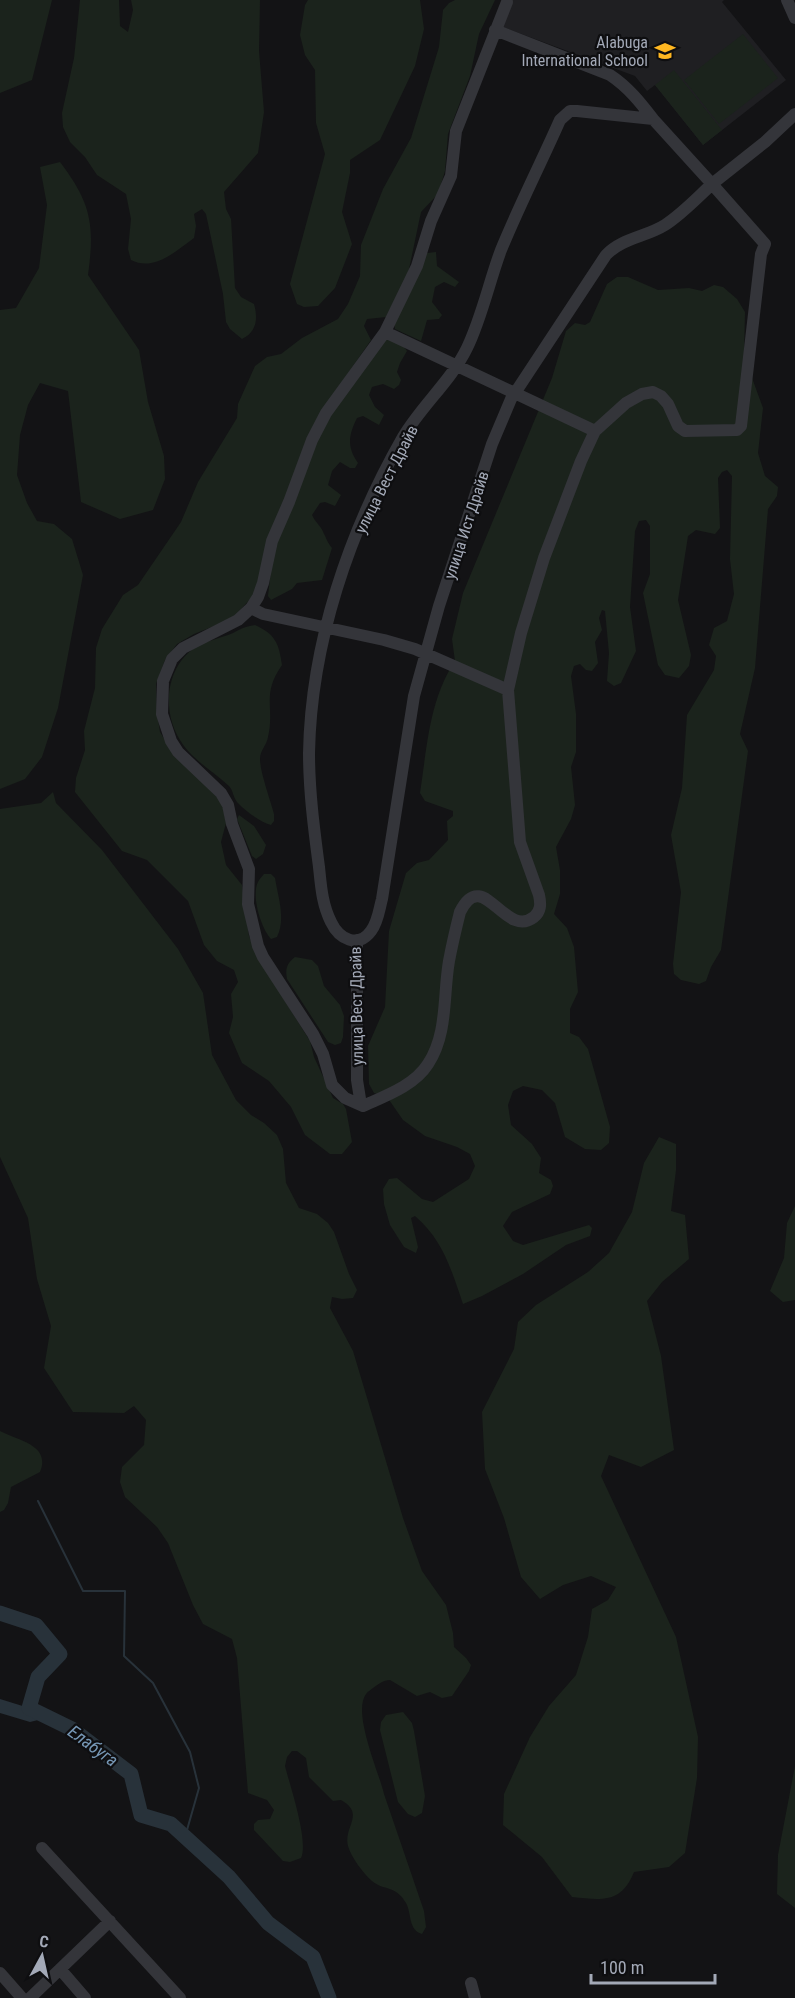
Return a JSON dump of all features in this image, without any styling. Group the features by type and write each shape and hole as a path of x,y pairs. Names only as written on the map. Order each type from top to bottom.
{"street":[{"path":"787,0 795,18"},
{"path":"495,30 610,75 621,83 765,244 761,254 741,426 737,430 685,431 678,426 668,404 661,396 653,392 642,394 626,403 595,431 581,461 544,558 521,633 508,690 520,842 538,895 537,914 528,921 522,922 506,916 488,898 476,897 463,904 449,962 442,1027 428,1065 413,1080 395,1092 361,1105 345,1098 332,1085 323,1054 313,1034 263,957 258,946 248,904 249,869 232,824 228,805 221,794 178,752 165,730 162,714 163,681 172,659 183,648 195,640 229,627 251,608 263,583 272,541 312,440 326,413 385,332 417,266 431,221 449,183 453,167 456,131 495,30 507,2"},
{"name":"улица Вест Драйв","path":"361,1105 357,1080 357,940 343,938 337,933 324,906 309,761 311,722 326,626 352,548 387,468 413,423 457,367 470,341 502,248 560,120 570,111 653,119"},
{"path":"712,184 765,142 795,114"},
{"name":"улица Ист Драйв","path":"357,940 370,933 382,899 410,713 439,606 502,415 612,248 666,224 712,184"},
{"path":"385,332 595,431"},
{"path":"251,608 263,614 370,636 425,654 508,690"},
{"path":"42,1848 180,1998"},
{"path":"30,1998 110,1921"},
{"path":"60,1969 85,1998"},
{"path":"0,1973 22,1998"},
{"path":"471,1983 475,1998"}],"shaded area":[{"path":"0,0 52,0 32,80 0,93"},
{"path":"80,0 119,0 120,26 128,32 133,10 131,0 260,0 259,51 264,112 258,153 224,192 226,209 231,219 235,288 241,297 254,304 256,314 251,333 242,339 230,329 226,322 223,294 206,214 202,209 194,214 196,226 194,238 180,249 156,262 140,263 131,260 128,249 131,219 126,194 97,175 85,157 70,142 63,127 62,113 74,58"},
{"path":"308,0 420,0 424,29 415,66 380,140 350,160 350,173 342,212 352,244 335,288 318,306 304,307 297,304 290,284 325,154 316,123 315,70 305,55 300,35 305,5"},
{"path":"455,0 495,0 479,34 470,76 448,134 445,171 438,194 421,212 408,274 386,317 367,319 364,326 371,340 322,411 253,596 232,619 194,634 177,644 165,660 156,684 160,732 172,752 222,802 226,823 221,842 226,865 242,885 249,936 258,958 310,1041 314,1057 333,1098 343,1104 346,1109 352,1142 342,1154 330,1154 305,1135 291,1107 269,1081 242,1063 229,1033 233,1017 231,994 238,982 234,970 217,961 204,945 188,901 147,860 122,851 75,792 76,778 85,750 84,731 95,688 96,648 102,629 123,595 138,585 181,522 198,482 237,418 238,404 255,366 267,357 281,354 302,338 338,319 348,304 360,276 361,245 383,189 411,138 439,47 443,10"},
{"name":"Alabuga International School","path":"510,0 724,0 722,2 786,80 703,145 655,85 647,91 635,76 500,26"},
{"path":"743,34 778,78 719,124 684,80"},
{"path":"674,70 722,130 703,145 655,85"},
{"path":"60,162 78,190 88,215 91,242 88,275 139,350 148,402 164,456 165,479 153,510 120,519 81,502 68,391 40,383 28,405 20,435 17,475 27,503 37,521 54,524 72,539 83,575 58,708 42,757 25,779 0,789 0,310 16,308 39,268 47,205 40,167"},
{"path":"436,252 437,266 459,282 455,287 444,282 435,287 432,302 442,315 439,319 427,320 421,341 395,329 394,323 427,253"},
{"path":"617,277 628,277 658,290 689,288 702,291 714,285 723,287 737,299 745,312 744,356 763,408 758,453 765,476 778,487 777,496 768,509 755,668 740,734 748,751 721,950 706,981 699,984 681,980 674,974 673,964 681,892 671,835 682,788 687,715 714,670 716,656 709,645 714,628 727,621 734,594 730,559 732,476 727,470 722,472 718,478 720,528 715,534 696,530 688,536 678,600 691,655 689,666 679,678 665,675 658,665 643,593 650,574 650,526 646,520 639,521 635,531 630,607 636,651 621,683 614,686 607,681 609,653 605,611 602,610 599,618 602,630 595,642 598,663 592,671 586,670 580,664 574,666 571,676 576,714 576,752 571,767 575,805 571,819 556,847 560,870 560,894 554,914 567,928 574,947 578,992 570,1009 570,1033 579,1037 588,1049 610,1127 609,1143 601,1150 585,1149 565,1137 555,1103 542,1090 523,1086 513,1091 508,1105 511,1125 532,1144 541,1158 539,1173 551,1180 553,1186 550,1194 512,1212 503,1226 513,1241 523,1245 589,1225 592,1228 590,1236 566,1245 523,1274 463,1304 450,1267 439,1245 425,1225 415,1216 411,1218 418,1247 416,1253 404,1247 390,1225 384,1204 383,1189 389,1179 397,1178 422,1199 433,1202 469,1179 475,1166 470,1154 425,1136 403,1120 387,1097 374,1093 369,1084 368,1046 385,1007 389,931 406,873 417,863 429,860 448,840 447,821 453,816 453,811 425,801 420,793 434,708 446,676 455,661 452,639 463,593 552,378 566,331 575,323 585,325 590,322 607,284"},
{"path":"390,339 407,351 397,372 401,380 399,385 394,389 383,384 372,387 369,395 375,407 384,415 379,425 363,416 357,418 352,430 350,446 358,463 355,468 350,468 340,462 332,471 328,485 341,495 335,506 325,502 320,503 312,515 332,548 322,580 297,583 292,589 271,600 268,596 273,552 314,443 329,415 385,340"},
{"path":"255,625 275,640 282,665 270,693 270,727 260,759 274,814 274,821 271,825 257,819 244,809 229,786 189,752 176,734 169,706 169,691 173,678 187,654 199,645"},
{"path":"53,792 56,803 102,850 178,949 203,993 212,1055 236,1100 277,1135 283,1149 286,1183 299,1208 317,1214 328,1223 334,1232 357,1290 353,1298 332,1297 330,1308 353,1351 403,1518 422,1571 446,1605 454,1647 471,1665 452,1696 442,1698 430,1692 417,1696 388,1680 381,1682 368,1692 363,1703 362,1715 368,1743 424,1911 426,1927 422,1934 414,1929 408,1907 402,1897 372,1881 358,1865 348,1846 347,1839 353,1816 352,1810 341,1800 333,1801 309,1777 306,1758 297,1751 292,1751 287,1757 285,1766 301,1827 303,1850 301,1858 290,1862 283,1861 254,1830 254,1824 258,1820 270,1819 274,1810 267,1800 248,1793 237,1658 232,1639 203,1624 168,1543 157,1527 125,1497 120,1482 122,1467 144,1445 146,1420 134,1406 124,1413 73,1412 44,1368 51,1326 37,1279 28,1218 0,1157 0,809 41,803"},
{"path":"239,815 254,826 266,845 263,854 256,859 252,856 237,819"},
{"path":"264,874 271,874 275,878 281,908 280,930 277,937 271,939 261,920 256,903 256,888"},
{"path":"295,957 312,960 318,966 324,986 340,1005 344,1016 341,1043 335,1045 328,1042 287,979 287,966"},
{"path":"659,1137 676,1144 676,1170 671,1211 685,1215 689,1259 662,1282 647,1301 661,1356 674,1450 641,1467 609,1455 601,1476 676,1637 698,1737 697,1778 685,1853 669,1867 634,1872 629,1882 617,1895 601,1899 572,1897 542,1857 503,1825 504,1794 530,1737 549,1706 576,1675 588,1637 592,1609 608,1600 616,1587 591,1576 563,1585 540,1599 521,1577 504,1518 485,1469 482,1412 514,1349 518,1322 536,1305 588,1272 609,1253 632,1212 644,1163"},
{"path":"795,1206 795,1300 783,1302 770,1291 784,1258 787,1223"},
{"path":"0,1431 31,1445 41,1456 42,1463 40,1472 11,1487 8,1503 0,1512"},
{"path":"0,1699 29,1708 38,1720 30,1722 0,1713"},
{"path":"403,1712 412,1723 425,1796 422,1813 415,1817 408,1814 398,1802 380,1730 381,1722 386,1715"},
{"path":"795,1766 795,1908 777,1894 778,1855"}],"waterway":[{"path":"38,1501 83,1591 125,1591 124,1656 153,1683 190,1752 199,1788 185,1837"},
{"name":"Елабуга","path":"0,1613 36,1625 60,1654 38,1677 29,1708 72,1729 131,1774 141,1815 171,1824 229,1877 268,1923 313,1957 329,1998"}],"place":[{"name":"Alabuga International School","path":"665,51"}]}
